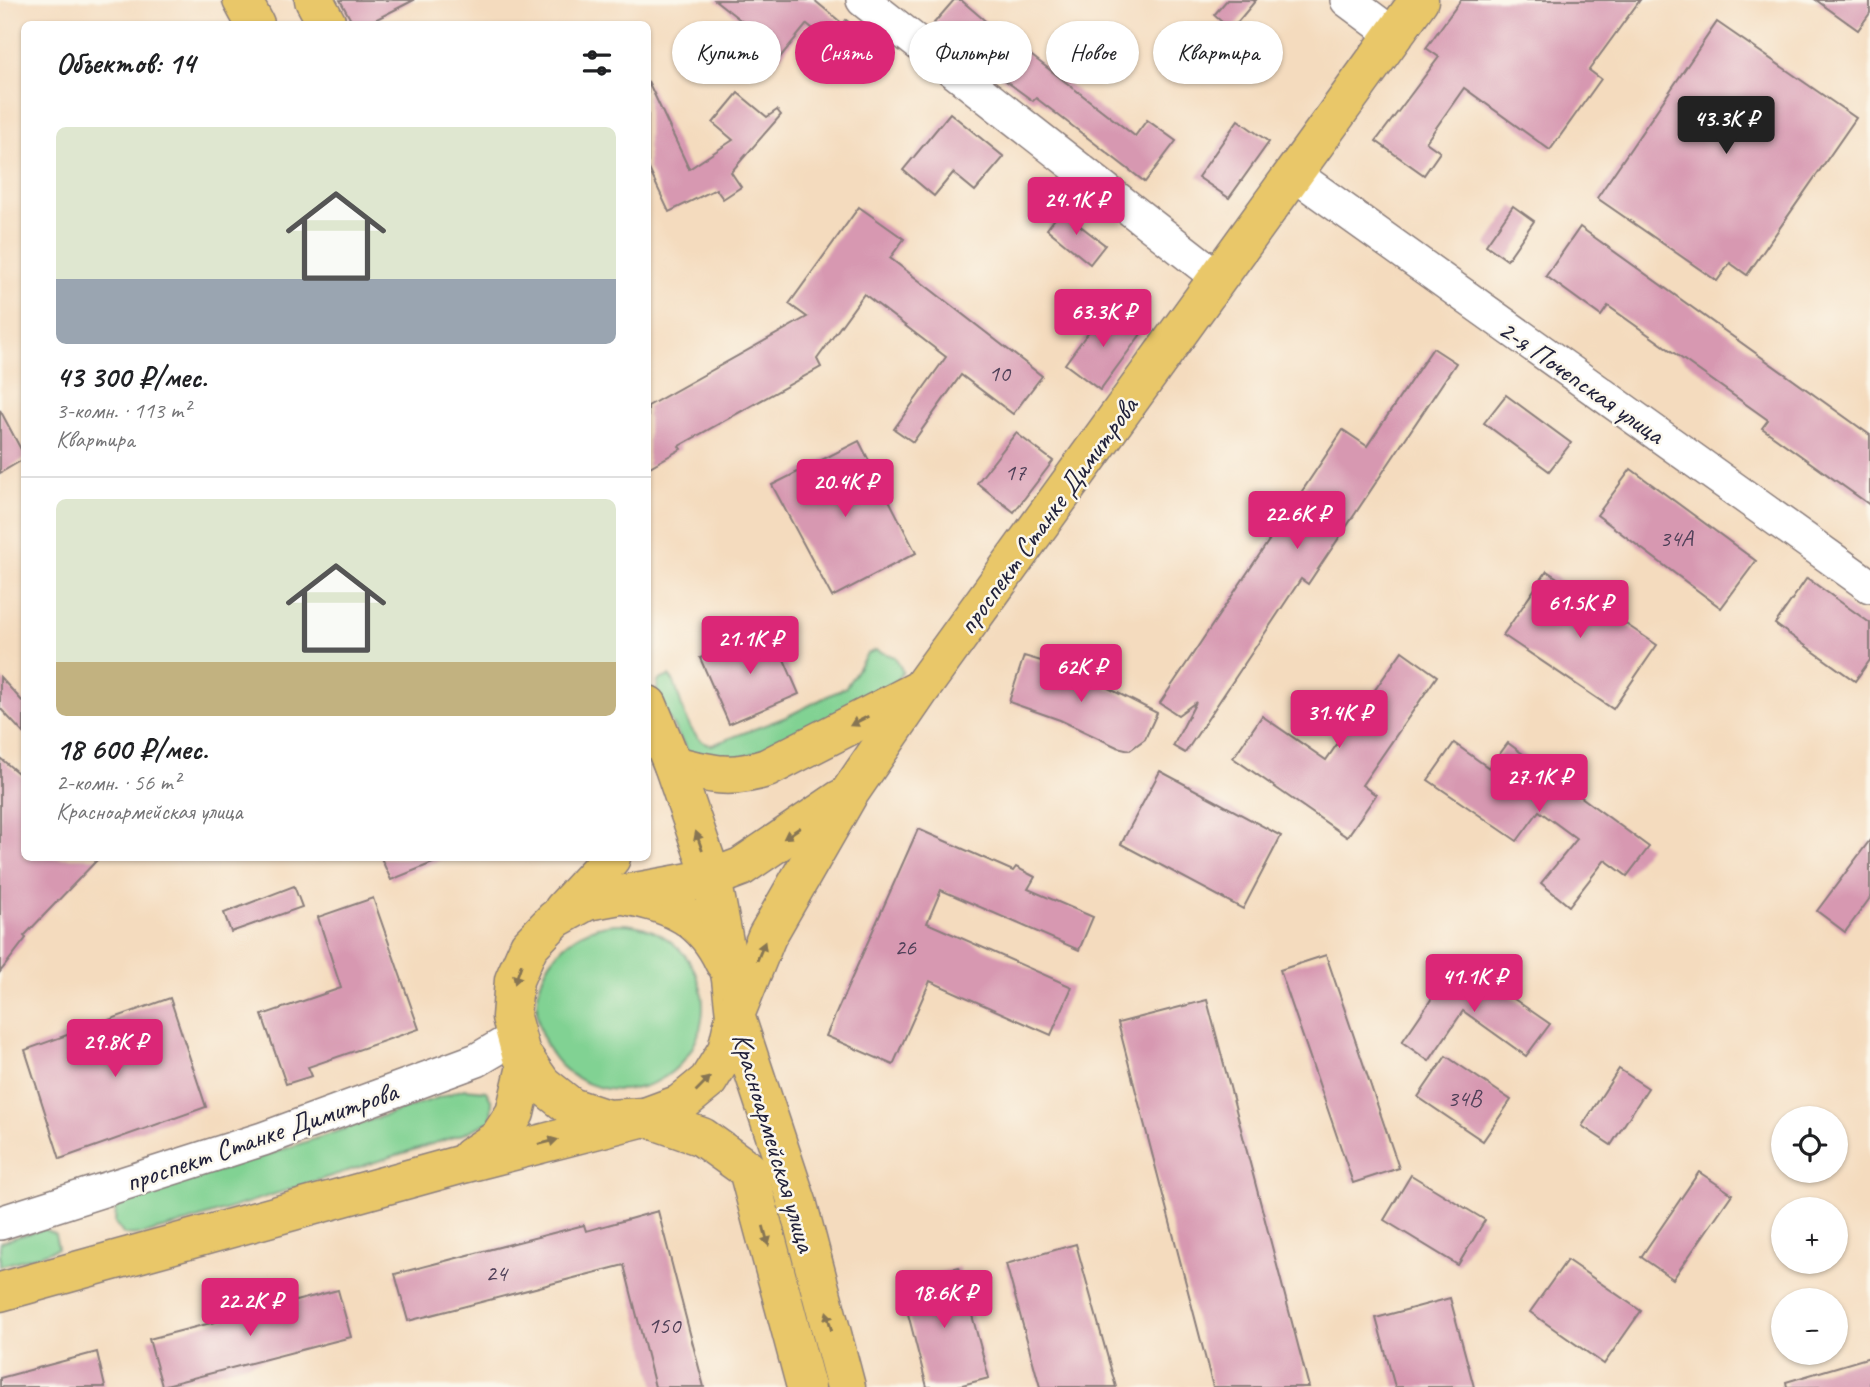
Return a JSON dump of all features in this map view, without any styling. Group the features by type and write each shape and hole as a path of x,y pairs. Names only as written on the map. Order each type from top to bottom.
{"main road":[{"path":"242,0 253,21"},
{"path":"314,0 325,21"},
{"name":"проспект Станке Димитрова","path":"848,794 1217,277 1419,0"},
{"name":"проспект Станке Димитрова","path":"673,765 725,777 758,771 920,690"},
{"path":"0,1292 459,1165 645,1117 680,1104 708,1081 727,1050 733,997 712,878 673,765 651,712"},
{"path":"555,919 587,901 712,878 741,867 848,794"},
{"name":"Красноармейская улица","path":"846,1387 798,1205 733,997 848,794"},
{"path":"608,861 529,946 514,980 511,1017 522,1049 541,1084 571,1107 607,1118 645,1117"},
{"path":"623,895 659,901 691,919 716,945 733,997"},
{"path":"459,1165 498,1139 515,1113 522,1049"},
{"name":"Красноармейская улица","path":"645,1117 702,1137 748,1170 806,1387"}],"street":[{"path":"863,0 1217,277"},
{"path":"1347,0 1394,36"},
{"name":"2-я Почепская улица","path":"1294,174 1870,586"},
{"name":"проспект Станке Димитрова","path":"0,1223 263,1139 477,1060 522,1049"}],"green space":[{"path":"876,650 895,657 903,672 890,688 837,722 743,757 693,761 656,696 658,681 669,676 674,682 691,729 697,737 712,745 786,717 846,687 867,654"},
{"path":"620,924 652,930 679,948 697,975 703,1007 697,1039 679,1066 652,1084 620,1090 588,1084 561,1066 543,1039 537,1007 543,975 561,948 588,930"},
{"path":"464,1089 486,1091 492,1102 491,1121 463,1134 178,1225 143,1234 124,1235 115,1223 116,1208 135,1199"},
{"path":"43,1229 55,1234 58,1248 0,1266 0,1242"}],"building":[{"path":"340,0 414,0 373,21 351,21"},
{"path":"715,0 814,0 839,21 795,21 795,39 781,56 781,21 742,21"},
{"path":"954,0 961,0 985,21 936,21"},
{"path":"1227,0 1256,0 1238,21 1221,21 1214,15"},
{"path":"1461,0 1640,0 1589,70 1601,79 1550,150 1464,88 1426,142 1440,152 1424,175 1376,141 1439,57 1426,48"},
{"path":"1816,0 1870,0 1870,13 1858,30"},
{"path":"1717,22 1856,118 1747,275 1730,263 1717,281 1597,198"},
{"path":"1032,56 1046,67 1046,84 1068,84 1135,136 1147,120 1176,141 1145,182 1036,98 1033,101 1010,84 1032,84"},
{"path":"651,87 689,169 733,140 713,123 738,93 767,117 777,110 781,115 731,172 741,187 723,199 716,189 669,212 651,173"},
{"path":"950,113 1004,157 975,191 953,173 934,196 903,170"},
{"path":"1238,120 1269,142 1229,198 1198,177"},
{"path":"1513,206 1534,221 1507,260 1486,245"},
{"path":"859,207 904,239 890,258 1042,376 1013,414 961,375 913,442 894,429 946,357 864,294 817,359 821,367 679,446 681,449 651,466 651,404 807,317 789,304"},
{"path":"1061,211 1105,245 1090,264 1047,229"},
{"path":"1580,227 1870,435 1870,505 1762,428 1768,420 1608,306 1601,316 1546,276"},
{"path":"1106,308 1141,334 1100,390 1065,364"},
{"path":"1433,348 1456,363 1308,584 1301,579 1185,753 1173,746 1196,702 1178,715 1160,703 1343,430 1367,446"},
{"path":"1506,395 1571,443 1549,471 1484,423"},
{"path":"0,410 21,449 21,461 0,473"},
{"path":"1016,433 1053,461 1014,512 977,483"},
{"path":"859,441 916,553 832,597 772,485"},
{"path":"1631,469 1756,561 1721,608 1597,515"},
{"path":"1547,571 1657,645 1613,709 1503,635"},
{"path":"1807,578 1870,623 1870,660 1855,681 1775,624"},
{"path":"770,627 799,694 729,724 700,658"},
{"path":"1402,651 1437,676 1362,785 1376,795 1347,837 1233,758 1262,716 1326,760"},
{"path":"1024,656 1075,671 1157,713 1145,739 1130,750 1117,747 1060,720 1009,702"},
{"path":"0,677 21,700 21,731 0,708"},
{"path":"1454,743 1489,768 1508,743 1649,847 1627,876 1605,860 1569,906 1541,883 1577,839 1539,811 1517,841 1428,780"},
{"path":"0,758 21,776 21,861 96,861 24,936 26,938 0,972"},
{"path":"1160,771 1281,836 1243,909 1121,844"},
{"path":"918,829 1013,871 1016,867 1035,877 1028,889 1093,917 1079,950 941,890 927,923 1072,987 1051,1035 930,981 893,1065 826,1036"},
{"path":"1870,840 1870,898 1845,932 1817,911"},
{"path":"382,861 438,861 391,880"},
{"path":"294,886 302,907 231,932 224,913"},
{"path":"373,898 419,1029 308,1067 312,1076 286,1084 262,1015 341,988 318,917"},
{"path":"1326,955 1399,1168 1353,1183 1280,970"},
{"path":"1458,960 1550,1024 1526,1056 1463,1011 1429,1061 1402,1042"},
{"path":"170,998 206,1107 60,1159 25,1050"},
{"path":"1207,1000 1309,1387 1213,1387 1118,1023"},
{"path":"1446,1056 1511,1100 1483,1141 1418,1097"},
{"path":"1619,1069 1648,1088 1611,1145 1582,1126"},
{"path":"1699,1172 1732,1194 1673,1279 1641,1257"},
{"path":"1411,1175 1485,1220 1458,1265 1384,1220"},
{"path":"658,1211 704,1387 655,1387 624,1265 408,1321 395,1274 584,1225 586,1231"},
{"path":"1076,1244 1116,1387 1040,1387 1006,1264"},
{"path":"1567,1260 1641,1311 1604,1364 1530,1312"},
{"path":"959,1267 989,1378 954,1387 927,1387 900,1283"},
{"path":"338,1290 351,1337 162,1386 149,1339"},
{"path":"1450,1298 1474,1387 1395,1387 1376,1318"},
{"path":"97,1352 105,1387 0,1387 0,1378"},
{"path":"1870,1357 1870,1387 1787,1387 1786,1382"}]}
